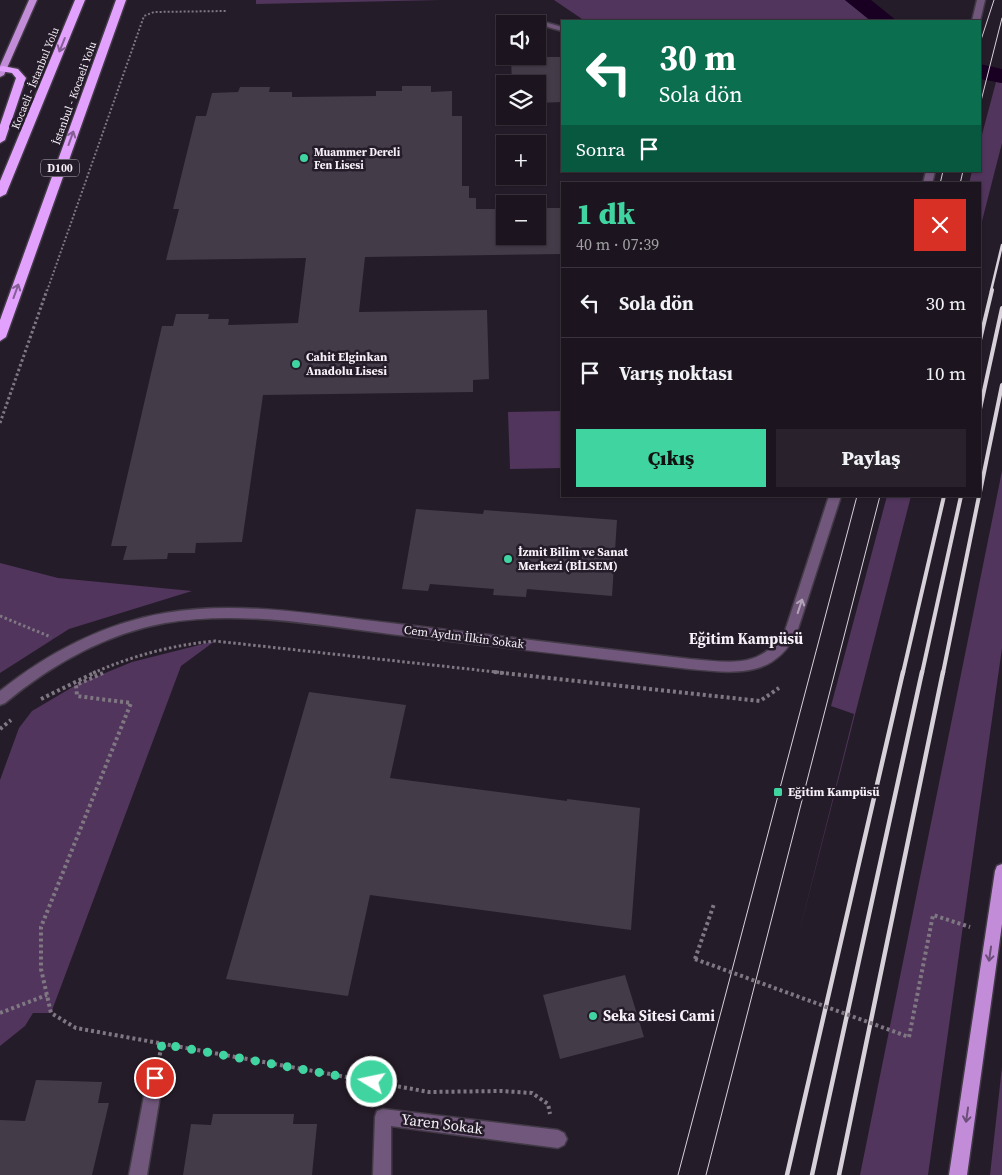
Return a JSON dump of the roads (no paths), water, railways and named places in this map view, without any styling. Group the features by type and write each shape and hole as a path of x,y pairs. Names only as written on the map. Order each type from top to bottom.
{"highway":[{"name":"Kocaeli - İstanbul Yolu","path":"0,194 80,0"},
{"name":"İstanbul - Kocaeli Yolu","path":"0,337 121,0"},
{"path":"0,140 22,78 15,71 1,71"}],"main road":[{"path":"1,71 33,0"},
{"path":"958,1175 1002,871"}],"street":[{"path":"976,20 980,0"},
{"path":"546,24 561,30"},
{"name":"Cem Aydın İlkin Sokak","path":"0,699 32,674 64,655 120,629 165,618 204,614 278,615 680,663 732,667 756,664 774,656 784,646 794,623 835,497"},
{"path":"138,1175 152,1096"},
{"name":"Yaren Sokak","path":"382,1175 384,1117 558,1140"}],"tram line":[{"path":"981,40 994,0"},
{"path":"981,101 1002,18"},
{"path":"940,182 943,172"},
{"path":"960,182 963,172"},
{"path":"678,1175 857,497"},
{"path":"706,1175 880,497"}],"railway":[{"path":"991,291 1002,245"},
{"path":"981,336 992,290"},
{"path":"981,404 1002,308"},
{"path":"981,487 1002,385"},
{"path":"903,673 944,497"},
{"path":"922,673 961,497"},
{"path":"943,673 979,497"},
{"path":"787,1175 903,672"},
{"path":"812,1175 922,672"},
{"path":"839,1175 943,672"}],"place":[{"name":"Muammer Dereli Fen Lisesi","path":"304,158"},
{"name":"Cahit Elginkan Anadolu Lisesi","path":"296,364"},
{"name":"İzmit Bilim ve Sanat Merkezi (BİLSEM)","path":"508,559"},
{"name":"Eğitim Kampüsü","path":"778,792"},
{"name":"Seka Sitesi Cami","path":"593,1016"}],"district":[{"name":"Eğitim Kampüsü","path":"746,639"}]}
